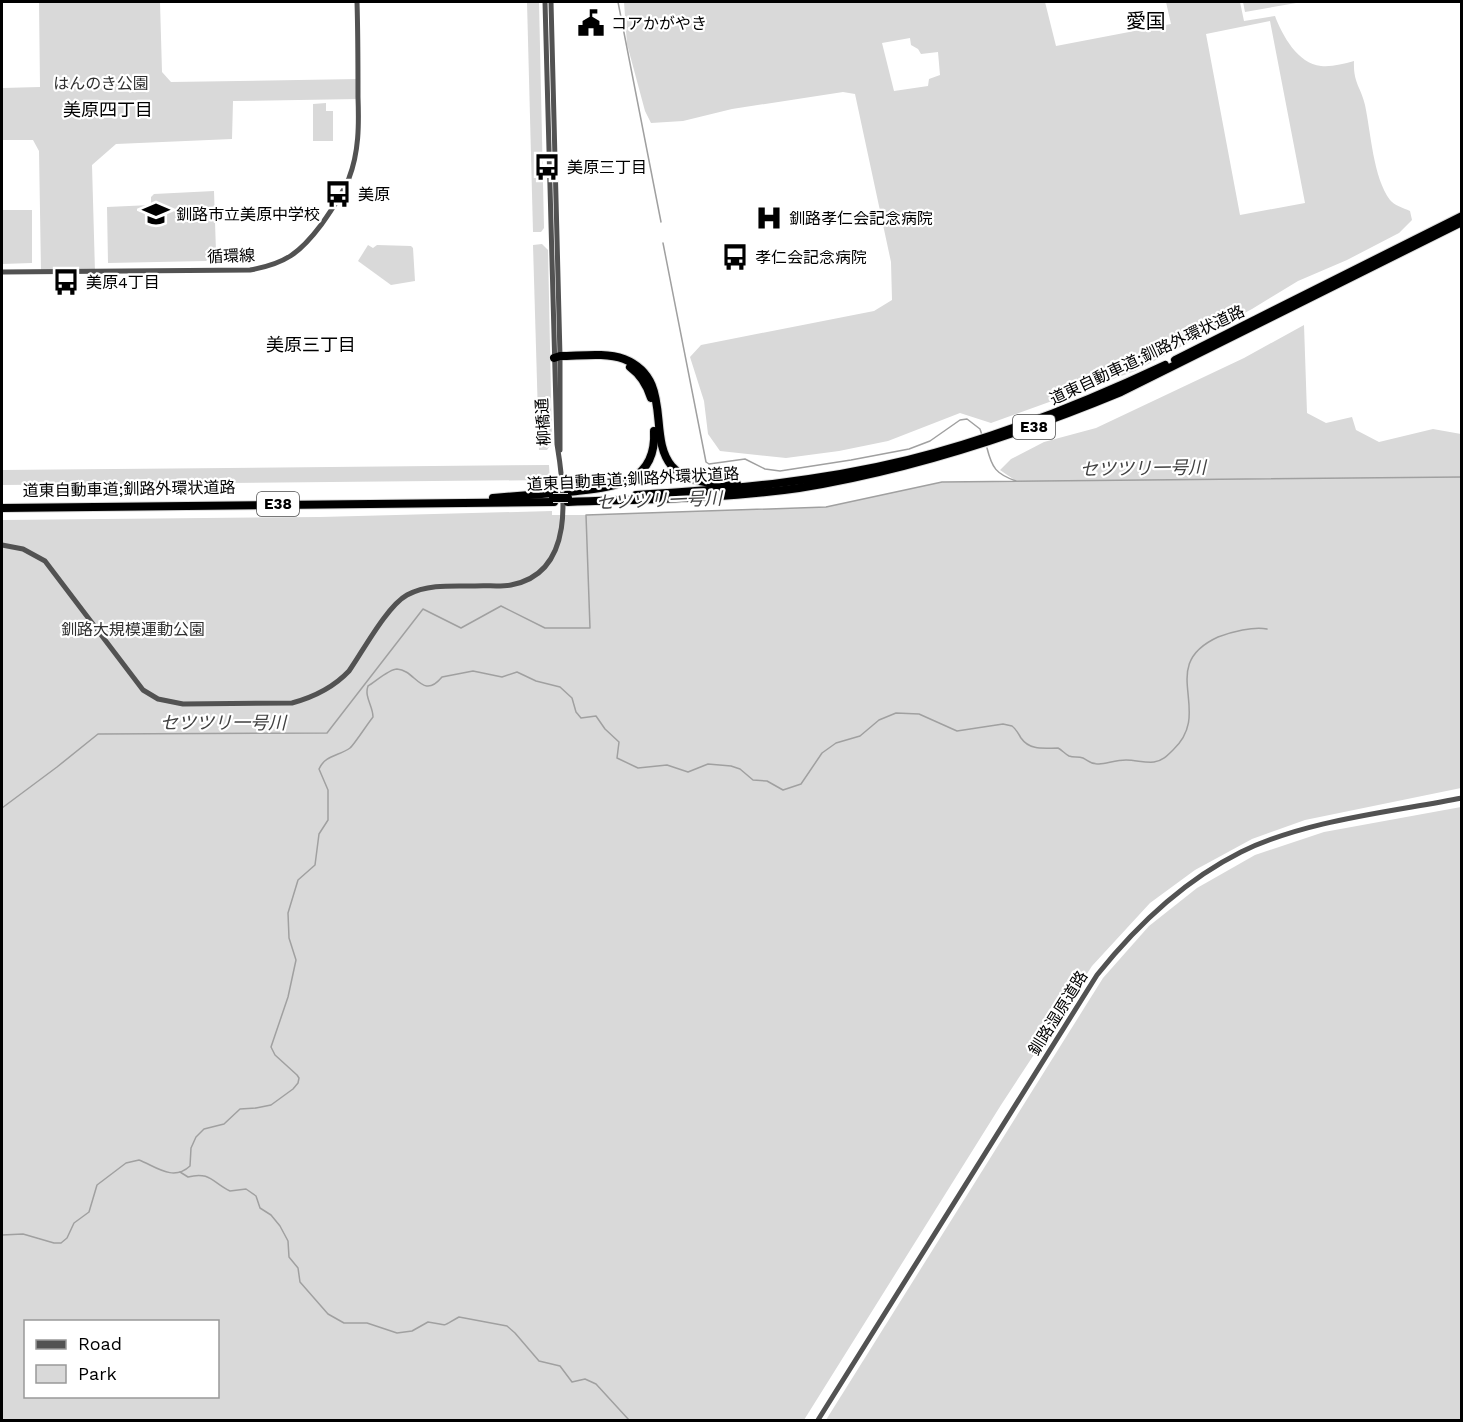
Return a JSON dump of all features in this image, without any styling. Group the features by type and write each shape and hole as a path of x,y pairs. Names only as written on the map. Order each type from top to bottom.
{"highway":[{"name":"道東自動車道;釧路外環状道路","path":"2,506 554,498 715,491 797,482 855,472 919,458 1015,428 1068,408 1171,362 1461,216"},
{"name":"道東自動車道;釧路外環状道路","path":"568,497 716,496 798,488 856,478 964,451 1069,414 1121,392 1461,222"},
{"path":"558,358 617,357 643,370 651,381 657,401 659,438 665,458 681,474 692,480 721,484 797,482"},
{"path":"558,358 625,364 639,374 646,384 652,401 653,447 651,456 638,474 617,486 568,497"},
{"name":"道東自動車道;釧路外環状道路","path":"2,506 554,498"}],"street":[{"name":"循環線","path":"2,272 250,270 269,267 299,251 325,219 340,195 348,180 358,147 357,2"},
{"name":"柳橋通","path":"545,2 558,358"},
{"name":"柳橋通","path":"2,545 23,549 45,561 143,690 158,699 183,704 292,703 320,693 349,672 393,607 408,595 432,586 511,585 542,570 556,551 563,517 559,458 550,2"},
{"name":"釧路湿原道路","path":"818,1420 1097,975 1151,914 1215,867 1241,852 1280,837 1328,824 1461,798"}],"green space":[{"name":"はんのき公園","path":"39,2 160,2 162,72 171,82 359,79 358,99 233,101 232,139 116,144 92,165 95,272 41,272 39,151 33,140 2,140 2,88 40,87"},
{"path":"527,2 539,2 544,228 541,232 533,232"},
{"path":"624,2 1045,2 1056,46 1171,24 1166,2 1240,2 1244,21 1275,16 1292,47 1305,60 1321,66 1354,61 1356,80 1365,105 1373,154 1384,190 1396,205 1410,211 1412,220 1399,233 1347,260 1298,281 1252,309 1135,371 991,423 960,413 888,441 839,451 786,458 720,451 708,434 704,401 690,357 701,345 874,311 892,300 891,262 855,94 843,92 732,109 683,121 651,123 645,111 627,44","holes":["1270,21 1305,203 1240,215 1206,34","910,38 911,45 921,54 938,52 940,75 929,79 928,86 894,91 882,43"]},
{"path":"1243,2 1302,2 1245,12"},
{"path":"326,103 326,111 333,111 333,141 313,141 313,104"},
{"path":"214,191 216,252 206,261 108,263 107,207 151,205 151,197 154,194"},
{"path":"2,210 32,210 32,263 2,264"},
{"path":"542,244 548,250 552,443 547,450 539,450 533,245"},
{"path":"368,245 373,248 377,245 411,246 415,281 391,285 358,261"},
{"name":"釧路大規模運動公園","path":"1304,325 1307,413 1326,423 1352,417 1356,430 1379,442 1433,429 1461,434 1461,788 1305,820 1252,839 1195,870 1150,903 1092,966 1001,1105 804,1420 2,1420 2,520 320,517 552,511 552,515 586,515 826,507 942,482 1016,481 1000,470 1011,459 1044,442 1096,428 1244,358"},
{"path":"549,465 550,480 2,485 2,470"},
{"path":"1461,807 1461,1420 826,1420 1103,978 1149,926 1197,888 1255,855 1324,832"}],"waterway":[{"path":"618,2 661,222"},
{"path":"663,243 706,462 709,464 745,459 765,469 780,471 851,460 909,449 930,441 960,420 967,419 980,429 982,435"},
{"path":"987,448 991,461 999,473 1016,481"},
{"name":"セツツリ一号川","path":"2,808 98,734 327,733 423,609 461,628 501,606 545,628 590,628 586,515 826,507 942,482 1462,477"},
{"path":"2,1235 23,1234 61,1243 67,1238 74,1223 89,1212 97,1185 126,1163 139,1160 171,1173 184,1171 190,1166 191,1148 196,1137 204,1129 224,1124 240,1109 271,1105 298,1083 297,1075 275,1055 271,1047 288,997 296,960 289,938 288,913 298,880 315,865 319,834 328,820 328,790 319,769 329,758 350,748 358,738 373,717 367,694 368,686 390,671 397,669 404,671 429,686 442,677 473,671 502,677 517,672 536,681 560,687 572,698 576,712 581,718 596,716 605,729 619,742 617,758 638,768 667,765 688,772 708,764 731,766 740,769 753,780 767,781 783,790 801,784 822,753 836,743 860,736 879,720 896,713 919,714 957,731 1003,724 1012,726 1029,745 1038,748 1058,748 1069,756 1083,758 1094,764 1123,760 1157,761 1173,750 1184,735 1189,720 1187,675 1190,661 1200,649 1218,637 1249,629 1267,629"},
{"path":"180,1172 188,1177 206,1177 230,1191 246,1189 256,1196 260,1208 271,1215 288,1241 289,1257 298,1268 300,1282 328,1314 344,1323 367,1323 397,1333 412,1331 428,1322 444,1325 459,1317 507,1326 539,1361 560,1366 572,1382 585,1379 596,1384 629,1420"}],"place":[{"name":"コアかがやき","path":"591,23"},
{"name":"美原三丁目","path":"547,167"},
{"name":"美原","path":"338,194"},
{"name":"釧路市立美原中学校","path":"156,214"},
{"name":"釧路孝仁会記念病院","path":"769,218"},
{"name":"孝仁会記念病院","path":"735,257"},
{"name":"美原4丁目","path":"66,282"}],"district":[{"name":"愛国","path":"1146,21"},
{"name":"美原四丁目","path":"108,109"},
{"name":"美原三丁目","path":"311,344"}]}
